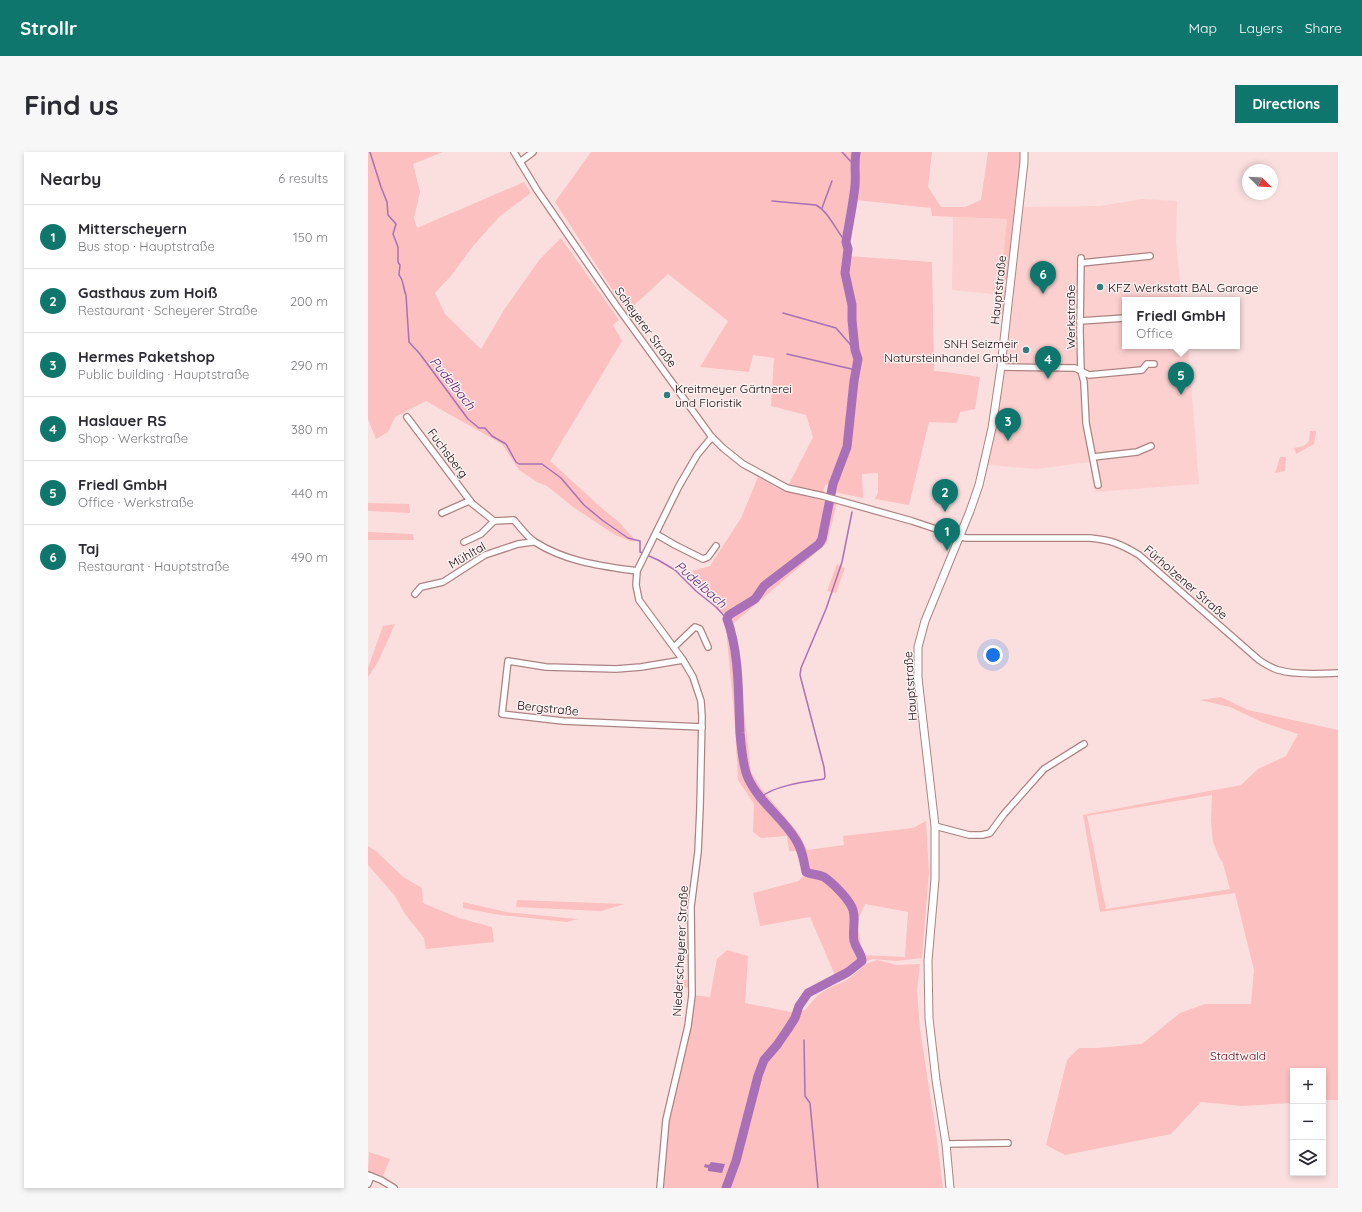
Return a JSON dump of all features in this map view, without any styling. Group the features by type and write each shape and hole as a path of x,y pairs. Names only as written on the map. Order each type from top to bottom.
{"main road":[{"name":"Hauptstraße","path":"950,1188 946,1144 936,1080 929,1018 928,961 935,879 935,826 918,678 918,647 924,621 970,511 981,478 992,428 1001,367 1024,152"}],"street":[{"name":"Scheyerer Straße","path":"514,152 537,190 612,298 712,437 728,452 756,472 787,488 838,500 912,521 960,537"},
{"path":"520,162 532,152"},
{"name":"Werkstraße","path":"1098,485 1086,424 1084,382 1081,371 1081,261 1150,256"},
{"path":"1080,321 1122,318"},
{"path":"1001,367 1075,368 1088,375 1142,370 1147,364 1154,364"},
{"name":"Fuchsberg","path":"407,417 471,502 494,521"},
{"name":"Niederscheyerer Straße","path":"660,1188 666,1120 688,1026 692,995 691,907 698,852 702,727 701,701 694,677 674,646 639,600 636,585 637,571 686,474 697,455 712,437"},
{"path":"1093,457 1137,452 1151,446"},
{"path":"442,513 470,501 471,502"},
{"path":"464,542 481,534 494,521 514,520 534,542 571,559 601,566 637,571"},
{"path":"656,534 704,559 708,557 716,546"},
{"name":"Fürholzener Straße","path":"960,537 1090,538 1110,540 1139,554 1259,660 1268,666 1278,670 1290,672 1338,673"},
{"name":"Mühltal","path":"415,594 422,588 443,582 485,555 510,546 534,542"},
{"path":"674,646 695,627 700,629 708,647"},
{"name":"Bergstraße","path":"683,660 641,667 616,669 546,667 508,661 502,714 563,721 702,727"},
{"path":"935,826 969,835 982,835 990,833 1004,814 1044,769 1084,744"},
{"path":"946,1144 1008,1143"},
{"path":"368,1184 369,1175 394,1188"}],"shaded area":[{"path":"1143,199 1177,201 1176,242 1182,297 1122,297 1122,349 1188,349 1199,484 1095,492 1090,462 1037,469 988,465 1007,361 1022,207 1100,206"},
{"path":"953,217 1007,219 1000,295 952,290"},
{"path":"711,1162 725,1164 722,1173 708,1171 708,1168 704,1167 705,1164 709,1165"}],"green space":[{"path":"368,152 443,152 413,164 420,192 414,218 417,228 524,182 531,193 500,216 473,246 450,277 435,293 445,314 481,349 504,310 540,259 561,238 619,320 613,325 622,341 550,461 619,522 635,540 633,542 615,535 573,507 547,486 537,482 519,470 502,444 426,401 395,417 388,432 376,439 368,419"},
{"path":"591,152 855,152 846,242 847,257 845,273 852,305 858,359 856,370 851,379 844,446 830,483 825,485 823,493 789,484 813,437 806,415 771,406 774,358 753,355 749,372 700,367 728,321 668,274 627,312 555,202"},
{"path":"860,152 932,152 928,187 941,207 965,207 981,200 988,152 1021,152 1008,280 1001,280 1007,219 932,216 931,208 856,200"},
{"path":"849,256 932,262 934,371 980,377 975,409 960,412 957,423 929,422 909,505 875,499 878,492 878,473 862,474 863,498 834,492 848,451 859,368 855,305 847,274"},
{"path":"1001,286 1007,287 1003,314 997,313"},
{"path":"1310,431 1316,431 1314,444 1296,454 1294,448 1304,446 1309,441"},
{"path":"1280,457 1286,457 1285,471 1275,473"},
{"path":"758,477 775,487 820,500 837,503 827,543 734,623 751,772 761,788 799,834 807,850 844,845 843,836 913,828 926,821 929,872 922,958 896,961 872,959 865,962 846,979 838,982 810,917 760,926 753,893 799,881 806,872 801,851 789,851 787,836 761,838 753,832 754,804 738,780 734,713 725,619 692,571 710,566 741,518","holes":["865,904 908,912 905,957 863,955 857,922"]},
{"path":"368,503 409,504 410,513 368,511"},
{"path":"368,532 413,534 414,540 368,540"},
{"path":"837,564 845,568 836,593 827,591"},
{"path":"395,624 378,662 368,677 368,668 383,626"},
{"name":"Stadtwald","path":"1221,697 1248,710 1338,730 1338,1100 1326,1100 1326,1068 1290,1068 1290,1103 1242,1106 1201,1102 1171,1134 1065,1155 1046,1145 1067,1060 1079,1048 1142,1044 1180,1013 1205,1004 1251,1004 1254,970 1235,893 1100,912 1083,815 1241,785 1258,769 1286,756 1298,734 1262,722 1230,707 1200,700","holes":["1212,795 1211,821 1213,842 1223,863 1230,889 1106,909 1087,816"]},
{"path":"368,846 376,851 403,877 422,888 423,903 459,918 492,927 494,942 426,949 424,938 405,914 395,896 368,865"},
{"path":"517,900 625,904 601,911 516,907"},
{"path":"463,902 506,912 578,919 567,922 500,915 463,908"},
{"path":"727,950 748,956 745,1003 791,1012 805,1010 817,996 829,988 847,980 866,964 877,960 897,965 920,964 917,990 920,1029 943,1188 660,1188 666,1120 688,1026 692,990 692,995 710,997 717,959"},
{"path":"692,979 692,990 673,982"},
{"path":"369,1152 390,1159 383,1176 368,1172"}],"waterway":[{"name":"Pudelbach","path":"370,152 387,202 388,215 396,224 393,234 398,247 398,262 400,265 399,275 402,279 406,295 409,342 420,354 468,419 479,428 485,428 492,436 506,444 516,462 519,464 542,464 561,478 584,505 602,520 628,538 640,541 640,552 675,570 727,619"},
{"path":"842,152 854,165"},
{"path":"726,1188 736,1161 758,1076 764,1060 788,1029 795,1018 799,1006 808,993 848,972 862,961 854,941 854,914 848,901 836,887 824,877 806,872 804,859 796,840 785,824 758,795 746,773 740,733 738,675 734,646 727,619 729,615 755,599 764,586 819,544 822,539 833,484 847,447 854,381 858,359 855,350 852,305 845,273 848,249 846,242 855,186 856,152"},
{"path":"822,208 832,181"},
{"path":"772,201 816,205 825,212 846,242"},
{"path":"783,313 836,328 855,350"},
{"path":"787,354 856,370"},
{"path":"761,797 783,787 824,779 825,777 824,767 800,675 801,668 826,609 842,562 852,512"},
{"path":"804,1040 805,1096 810,1103 818,1188"}],"place":[{"name":"KFZ Werkstatt BAL Garage","path":"1100,287"},
{"name":"Taj","path":"1043,294"},
{"name":"SNH Seizmeir Natursteinhandel GmbH","path":"1026,350"},
{"name":"Haslauer RS","path":"1048,379"},
{"name":"Kreitmeyer Gärtnerei und Floristik","path":"667,395"},
{"name":"Friedl GmbH","path":"1181,395"},
{"name":"Hermes Paketshop","path":"1008,441"},
{"name":"Gasthaus zum Hoiß","path":"945,512"},
{"name":"Mitterscheyern","path":"947,551"}]}
